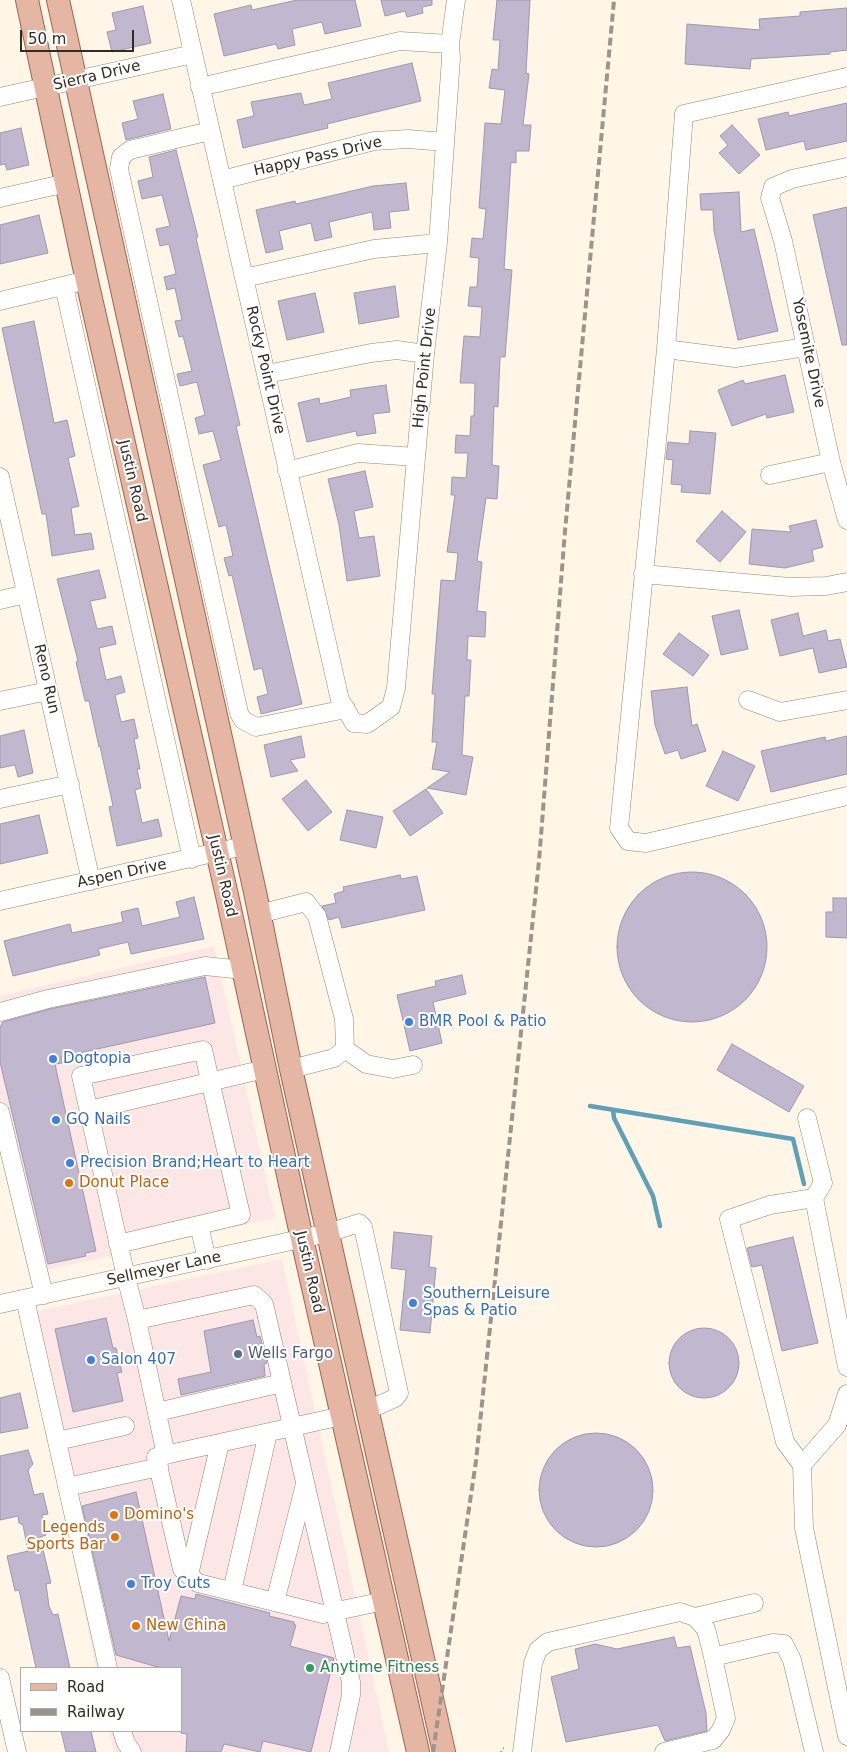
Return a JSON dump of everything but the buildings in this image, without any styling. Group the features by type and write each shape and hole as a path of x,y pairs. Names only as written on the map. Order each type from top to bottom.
{"main road":[{"name":"Justin Road","path":"27,0 87,281 244,970 302,1239 418,1752"},
{"name":"Justin Road","path":"58,0 259,914 291,1069 444,1752"},
{"path":"244,970 273,1037 278,1061 291,1069"}],"street":[{"name":"Rocky Point Drive","path":"181,0 340,700 354,723 367,724"},
{"name":"High Point Drive","path":"367,724 391,707 396,688 425,354 438,243 450,44 456,0"},
{"path":"200,87 400,41 450,44"},
{"name":"Sierra Drive","path":"0,97 193,54"},
{"path":"847,77 684,114 666,349 619,828 628,841 646,843 847,796"},
{"path":"210,131 130,150 122,157 119,169 239,712 243,720 256,727 346,709"},
{"name":"Happy Pass Drive","path":"222,180 374,141 408,139 444,142"},
{"name":"Yosemite Drive","path":"847,167 792,179 773,187 770,198 783,241 831,462 847,520"},
{"path":"0,198 67,183"},
{"path":"244,278 374,249 438,243"},
{"path":"0,301 87,281"},
{"path":"64,286 192,859"},
{"path":"666,349 734,358 806,346"},
{"path":"267,374 371,353 397,350 425,354"},
{"path":"287,471 358,453 416,457"},
{"path":"770,475 831,462"},
{"name":"Reno Run","path":"0,477 2,498 26,594 91,881"},
{"path":"643,574 790,588 826,586 847,582"},
{"path":"0,600 26,594"},
{"path":"0,701 48,691"},
{"path":"748,700 780,712 847,700"},
{"path":"0,799 70,784"},
{"name":"Aspen Drive","path":"0,901 244,846"},
{"path":"259,914 306,902 317,916 344,1018 345,1049"},
{"path":"0,1012 48,999 205,966 244,970"},
{"path":"345,1049 366,1064 393,1069 413,1065"},
{"path":"291,1069 334,1058 345,1049"},
{"path":"118,1244 241,1215 203,1050 81,1076 118,1244 157,1412 162,1461 182,1569 198,1583 323,1614 384,1600"},
{"path":"88,1110 265,1069"},
{"path":"0,1112 44,1295"},
{"path":"807,1118 823,1183 814,1198 847,1366"},
{"path":"814,1198 770,1205 729,1220 785,1442 802,1465 804,1528 847,1736"},
{"name":"Sellmeyer Lane","path":"0,1304 302,1239 359,1224 364,1228 399,1393 395,1398 368,1410"},
{"path":"199,1225 207,1260"},
{"path":"137,1320 254,1295 264,1304 351,1682 351,1695 339,1752"},
{"path":"25,1299 108,1667"},
{"path":"157,1412 282,1384"},
{"path":"802,1465 837,1425 847,1394"},
{"path":"68,1487 220,1443 342,1416"},
{"path":"57,1441 125,1426"},
{"path":"232,1591 268,1433"},
{"path":"189,1575 220,1443"},
{"path":"275,1602 305,1484"},
{"path":"695,1617 754,1603"},
{"path":"522,1752 533,1663 538,1650 548,1642 680,1612 695,1617 706,1629 726,1718 713,1740 686,1749 664,1752"},
{"path":"712,1657 773,1643 784,1644 792,1660 814,1752"},
{"path":"0,1678 17,1752"},
{"path":"122,1732 132,1752"}],"shaded area":[{"path":"214,946 275,1218 31,1274 0,1139 0,996"},
{"path":"282,1259 389,1752 114,1752 109,1732 182,1732 182,1667 96,1667 23,1314"}],"waterway":[{"path":"590,1106 793,1139 804,1184"},
{"path":"613,1110 614,1118 653,1196 660,1226"}],"railway":[{"path":"433,1752 476,1461 539,861 565,531 614,0"}],"place":[{"name":"BMR Pool & Patio","path":"409,1022"},
{"name":"Dogtopia","path":"53,1059"},
{"name":"GQ Nails","path":"56,1120"},
{"name":"Precision Brand;Heart to Heart","path":"70,1163"},
{"name":"Donut Place","path":"69,1183"},
{"name":"Southern Leisure Spas & Patio","path":"413,1303"},
{"name":"Wells Fargo","path":"238,1354"},
{"name":"Salon 407","path":"91,1360"},
{"name":"Domino's","path":"114,1515"},
{"name":"Legends Sports Bar","path":"115,1537"},
{"name":"Troy Cuts","path":"131,1584"},
{"name":"New China","path":"136,1626"},
{"name":"Anytime Fitness","path":"310,1668"}]}
